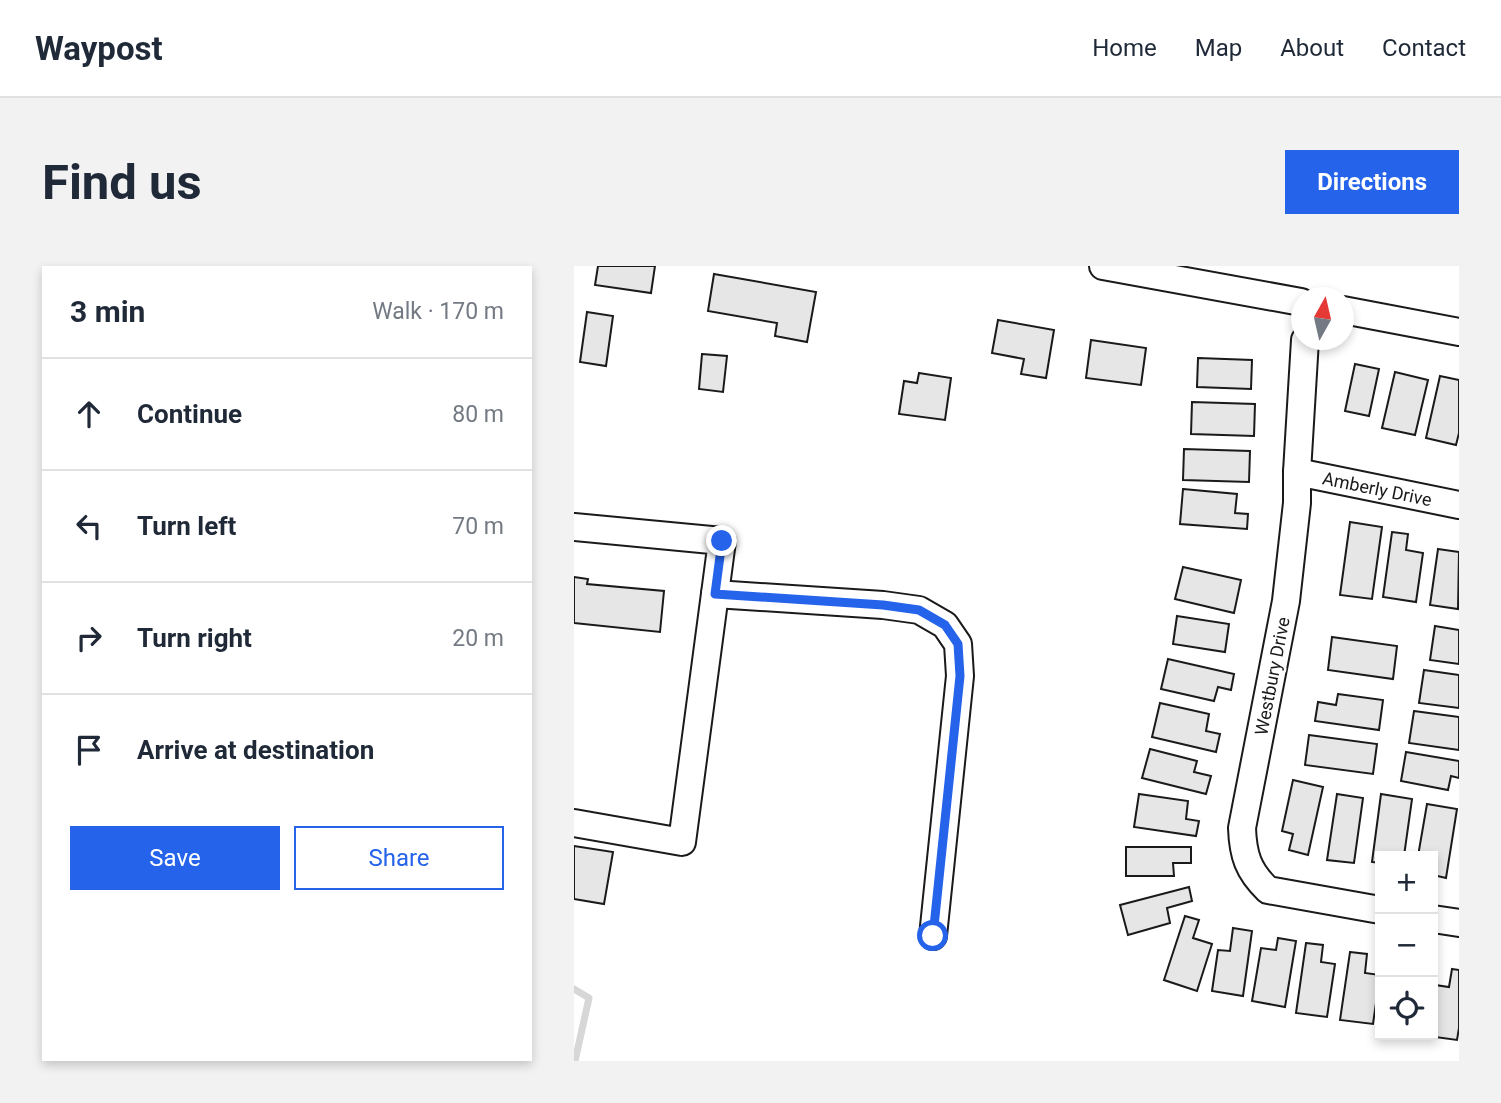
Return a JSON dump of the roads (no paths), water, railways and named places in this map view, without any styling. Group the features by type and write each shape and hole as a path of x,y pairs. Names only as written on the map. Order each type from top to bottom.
{"street":[{"path":"1103,266 1162,272 1291,300"},
{"path":"1354,312 1459,332"},
{"name":"Westbury Drive","path":"1304,350 1297,503 1286,601 1242,828 1243,849 1247,862 1268,890 1375,909"},
{"name":"Amberly Drive","path":"1297,472 1459,505"},
{"path":"574,527 722,541 682,842 574,823"},
{"path":"715,594 883,605 919,610 945,625 958,644 960,676 933,936"},
{"path":"1438,920 1459,923"}],"waterway":[{"path":"574,989 589,998 575,1061"}]}
